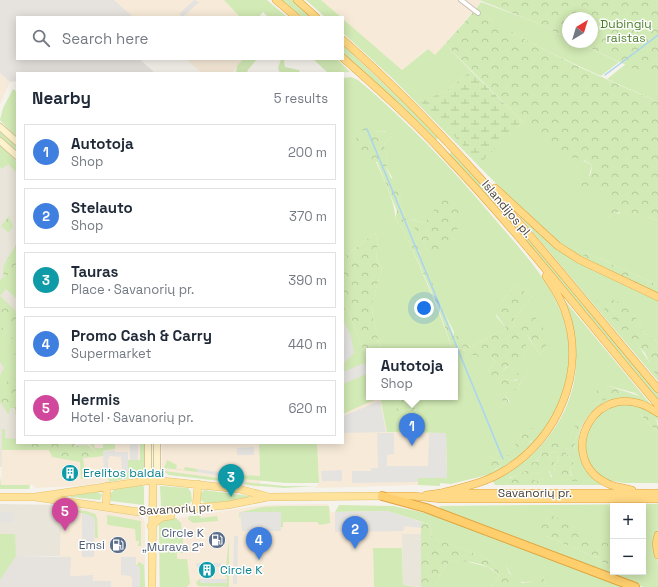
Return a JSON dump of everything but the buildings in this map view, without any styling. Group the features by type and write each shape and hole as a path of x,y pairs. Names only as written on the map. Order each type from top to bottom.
{"highway":[{"path":"276,0 295,16"},
{"path":"297,0 315,16"},
{"name":"Islandijos pl.","path":"344,41 410,102 469,163 658,389"},
{"name":"Islandijos pl.","path":"344,59 397,106 442,151 531,252 658,405"},
{"path":"469,163 558,246 580,260 658,297"},
{"path":"441,493 480,482 504,472 519,461 532,451 545,436 558,416 564,400 569,383 572,360 571,343 565,311 559,297 531,252"},
{"path":"644,493 611,485 595,474 584,456 582,444 584,430 590,418 597,411 613,402 632,401 658,413"},
{"name":"Savanorių pr.","path":"413,496 441,493 658,493"},
{"path":"382,496 426,508 635,587"},
{"name":"Savanorių pr.","path":"382,496 413,496 442,499 658,499"},
{"path":"658,535 656,544 658,555"}],"main road":[{"path":"0,127 16,141"},
{"path":"0,141 16,155"},
{"path":"148,444 148,472 153,480"},
{"path":"152,587 153,480 157,470 157,444"},
{"name":"Savanorių pr.","path":"35,497 153,480 239,489 269,497"},
{"path":"196,509 198,484"},
{"path":"106,507 107,486"},
{"name":"Savanorių pr.","path":"0,497 35,497 152,512 240,504 269,497 382,496"},
{"path":"152,526 162,517 193,513 204,508"}],"street":[{"path":"461,0 478,12"}],"shaded area":[{"path":"0,0 114,0 132,16 16,16 16,60 140,60 154,72 16,72 16,81 10,82 0,73"},
{"path":"114,0 224,0 239,16 132,16"},
{"path":"194,0 199,2 184,16 179,14"},
{"path":"321,0 479,0 481,2 435,55 427,49 402,70 344,20 344,16 340,16"},
{"path":"187,60 242,60 233,72 201,72"},
{"path":"0,73 10,82 0,104"},
{"path":"0,145 16,161 16,444 89,444 88,450 2,450 2,467 0,467"},
{"path":"344,313 366,358 366,400 381,400 387,432 446,433 447,478 418,478 418,485 315,488 319,483 317,444 344,444"},
{"path":"344,321 351,337 354,353 344,363"},
{"path":"364,363 366,367 366,374 344,384 344,372"},
{"path":"380,401 386,432 344,433 344,416"},
{"path":"377,433 394,433 394,454 387,455 387,466 428,466 429,433 446,433 447,478 418,478 418,482 352,483 352,471 371,471 371,468 378,468"},
{"path":"89,444 144,444 143,474 137,478 78,486 35,488 34,485 1,485 2,450 88,450"},
{"path":"130,444 138,444 138,460 130,460"},
{"path":"162,444 259,444 260,487 166,474 162,468"},
{"path":"254,447 254,455 237,455 237,448"},
{"path":"115,450 115,452 128,452 128,472 104,476 103,452","holes":["110,456 121,457 122,470 109,473 108,459"]},
{"path":"197,469 227,473 227,477 197,472"},
{"path":"342,470 342,481 322,481 321,471"},
{"path":"0,504 62,505 60,556 16,556 0,580"},
{"path":"328,504 331,512 387,511 421,522 421,534 402,534 402,548 373,548 374,587 159,587 159,529 163,520 265,505"},
{"path":"62,505 91,510 139,515 143,518 145,523 145,587 111,587 111,581 93,581 93,575 70,576 60,556"},
{"path":"387,511 421,522 421,528 405,526 403,531 335,532 335,512"},
{"path":"0,512 14,512 14,523 0,523"},
{"path":"281,512 281,531 242,531 240,513"},
{"path":"82,513 92,516 95,520 94,557 82,557"},
{"path":"402,534 421,534 421,587 403,585"},
{"path":"234,536 238,536 237,584 233,584"},
{"path":"16,556 71,557 70,576 93,575 93,581 111,581 111,587 0,587 0,580"},
{"path":"121,557 136,557 136,566 140,566 140,587 132,587 132,579 130,576 121,575"},
{"path":"196,563 221,563 221,567 196,567"},
{"path":"200,579 227,579 227,583 200,583"}],"green space":[{"path":"224,0 267,0 286,16 267,16 263,12 260,16 239,16"},
{"path":"282,0 292,0 311,16 301,16"},
{"path":"306,0 321,0 340,16 324,16"},
{"name":"Dubingių raistas","path":"479,0 658,0 658,80 590,48 598,48 598,12 562,12 562,35 535,22"},
{"path":"481,2 535,22 562,35 562,48 590,48 619,62 601,76 553,54 506,29 476,9"},
{"path":"476,9 519,36 565,60 658,102 658,221 649,217 640,219 634,212 633,217 618,212 613,219 608,216 617,198 600,188 580,187 580,182 588,179 591,173 592,165 584,160 582,167 577,165 578,158 567,157 523,122 445,44"},
{"path":"344,20 402,70 428,49 435,55 445,44 471,71 447,90 422,102 480,162 523,122 578,158 592,165 588,180 580,182 600,188 618,198 608,217 615,214 628,212 639,214 658,221 658,285 587,253 584,259 551,238 391,77 344,34"},
{"path":"344,46 439,136 436,141 397,102 344,55"},
{"path":"242,60 256,60 247,71 248,72 236,72 237,66"},
{"path":"281,60 285,60 285,67 299,70 300,72 280,72 278,68"},
{"path":"314,60 338,60 350,72 344,72 327,72"},
{"path":"626,64 658,80 658,102 607,79"},
{"path":"471,71 523,122 480,163 421,102 447,90"},
{"path":"351,77 358,80 411,128 461,180 542,277 564,320 569,343 568,369 562,397 554,417 543,436 534,446 489,478 487,475 451,484 440,483 440,486 418,485 418,478 447,478 446,433 387,432 381,400 398,400 396,403 420,422 412,400 458,400 458,351 460,349 454,338 454,332 443,310 398,199 402,194 386,167 388,162 384,144 391,137 385,131 360,132 388,189 395,211 395,219 404,230 437,307 452,348 380,348 373,317 372,304 382,267 376,261 378,241 375,233 344,257 344,78","holes":["410,219 425,223 427,248","515,285 532,297 515,317 513,322 516,327 526,334 524,360 520,365 509,366 502,370 502,375 505,379 513,381 529,372 520,383 518,390 508,390 505,395 510,402 504,405 503,399 498,391 503,383 488,371 495,361 490,356 472,355 462,349 463,344 466,343 470,347 506,328 496,316 499,305","526,334 546,348 540,355","522,434 532,441 495,470 487,456 500,461 504,459 514,449"]},
{"path":"13,89 16,91 16,137 0,120 3,108"},
{"path":"369,126 373,131 390,132 391,137 384,144 388,162 386,167 391,178 396,179 402,194 398,199 461,353 458,354 458,348 452,348 438,307 404,230 395,219 397,211 377,162 363,160 354,132 356,130 363,132 362,128"},
{"path":"0,130 16,144 16,151 0,138"},
{"path":"0,145 16,161 16,172 8,164 2,169 0,167"},
{"path":"453,151 476,176 658,393 658,400 450,156 450,153"},
{"path":"445,195 463,217 454,236 438,256 427,248 409,219 425,223"},
{"path":"521,215 550,242 658,299 658,344 650,336 644,333 634,314 639,347 658,375 658,381 520,217"},
{"path":"9,216 13,226 9,233 1,226"},
{"path":"375,233 378,241 376,261 382,267 372,304 373,317 380,348 366,348 366,356 347,308 344,310 344,257"},
{"path":"16,245 16,265 4,279 3,273 5,263"},
{"path":"587,253 658,285 658,294 584,259 583,256"},
{"path":"16,265 16,298 6,289 0,296 0,280 3,277 4,278"},
{"path":"515,285 532,297 515,317 513,322 516,327 533,314 546,333 546,348 540,355 527,335 524,360 520,366 511,365 502,370 502,375 505,379 513,381 517,380 517,374 522,369 526,369 529,372 520,383 518,390 508,390 505,395 512,408 508,412 498,391 502,383 497,385 488,371 495,361 490,356 488,361 481,363 477,355 472,355 472,358 468,360 464,356 465,350 462,349 463,344 460,344 457,340 456,334 461,331 466,335 466,343 470,347 506,328 493,310 495,306 499,305"},
{"path":"600,295 618,302 634,314 644,333 650,336 658,344 658,375 654,372 645,353 627,336 594,297"},
{"path":"0,296 16,311 4,301 0,302"},
{"path":"4,301 16,311 15,327 0,319 0,302"},
{"path":"566,302 652,406 626,398 615,399 605,402 596,408 588,416 582,426 579,436 581,457 586,465 605,485 495,485 493,482 494,480 511,471 527,459 541,445 553,430 571,395 575,376 576,356 574,335","holes":["606,385 635,393 641,397 619,396 606,398 593,404","578,420 581,427 575,441 574,453 568,448 565,449 565,452 574,462 570,469 572,477 558,468 557,453 554,451 550,453 549,458 554,462 555,477 551,477 549,470 545,470 538,474 535,472 530,475 532,480 538,481 544,478 539,484 508,478 520,474 528,469 550,445 570,437"]},
{"path":"347,308 366,356 366,400 373,400 344,414 344,310"},
{"path":"0,319 15,327 16,326 16,337 13,341 11,331 0,327"},
{"path":"0,327 11,331 13,340 16,337 16,355 11,353 7,344 0,345"},
{"path":"7,344 16,355 16,383 14,381 9,381 0,387 0,375 4,368 0,362 0,345"},
{"path":"8,381 14,381 16,383 16,414 15,408 10,408 8,414 0,402 0,387"},
{"path":"606,385 642,397 612,398 593,404 589,403 595,392"},
{"path":"398,400 412,400 420,422 419,427 415,428 400,415 396,408 396,403"},
{"path":"611,405 639,405 658,417 658,423 656,419 639,413 655,430 658,429 658,483 624,483 613,481 611,483 596,473 585,455 585,435 597,413"},
{"path":"644,410 654,417 657,422 658,429 655,430 639,413"},
{"path":"578,419 581,427 575,441 574,454 568,448 565,449 565,452 574,462 570,469 571,476 582,480 566,482 562,480 558,468 557,453 554,451 550,453 549,458 551,460 556,459 554,462 555,477 553,479 549,470 545,470 538,474 535,472 530,475 533,480 538,481 544,478 545,480 539,484 503,485 503,482 527,470 527,466 530,463 536,462 546,447 557,440 570,437"},
{"path":"534,428 535,434 528,445 512,459 494,470 485,464 482,458 487,456 500,461 505,458 524,432"},
{"path":"2,429 5,429 5,438 16,439 16,444 32,444 31,446 32,450 2,450"},
{"path":"32,444 75,444 75,446 88,445 96,452 96,457 83,458 84,466 87,468 88,478 81,479 80,462 52,457 49,450 32,450 31,446"},
{"path":"90,444 94,444 95,448 103,448 103,444 115,444 115,449 103,451 103,456 96,457 96,452"},
{"path":"140,444 144,444 144,469 141,476 109,482 108,476 128,472 128,460 140,460"},
{"path":"259,444 317,444 319,483 286,483 242,479 242,475 260,476"},
{"path":"167,460 177,465 176,469 184,470 185,467 197,469 197,472 164,468"},
{"path":"164,471 233,480 230,482 169,475"},
{"path":"0,476 1,485 30,485 29,489 0,489"},
{"path":"244,482 285,486 316,486 284,488 247,485"},
{"path":"142,485 144,487 144,505 111,501 110,494 115,489"},
{"path":"160,486 188,488 191,492 192,501 186,507 161,508"},
{"path":"204,490 251,497 207,505 201,500 201,493"},
{"path":"97,491 102,495 100,500 71,497 71,496"},
{"path":"610,504 610,545 584,534 578,526 546,536 598,558 600,561 610,566 610,574 443,511 439,506"},
{"path":"646,504 658,504 658,528 655,542 658,564 658,587 643,587 611,575 646,575"},
{"path":"339,505 393,506 439,516 625,587 547,587 543,577 531,581 521,582 513,577 506,565 498,565 481,556 435,539 432,536 429,524 387,511 335,512"},
{"path":"329,506 330,523 320,525 317,522 283,522 283,527 281,527 281,512 240,513 239,519 239,513 241,512 263,507"},
{"path":"62,509 86,511 95,514 97,518 98,538 95,538 95,520 82,513 62,511"},
{"path":"107,515 141,521 141,546 138,546 139,541 136,541 135,529 108,525"},
{"path":"189,516 201,516 200,518 217,516 218,521 193,523 188,519"},
{"path":"552,516 578,526 585,534 610,545 610,566 600,561 598,558 546,536 541,530 542,525"},
{"path":"176,518 181,523 184,553 177,553 177,559 187,559 190,583 187,587 160,587 159,524 163,520"},
{"path":"421,522 429,524 432,536 436,539 481,556 498,565 506,565 509,573 522,583 531,582 538,575 543,577 547,587 491,587 499,578 498,574 494,570 476,563 450,561 439,576 438,587 421,587"},
{"path":"0,534 15,534 16,556 0,580"},
{"path":"229,539 229,587 198,586 196,582 200,579 200,583 227,583 227,577 225,576"},
{"path":"373,548 402,548 403,585 419,587 374,587"},
{"path":"461,560 488,567 498,574 499,578 491,587 438,587 439,576 450,561"},
{"path":"139,562 144,565 145,587 140,587 140,566 136,566"}],"waterway":[{"path":"605,75 658,35"},
{"path":"367,129 457,348"},
{"path":"458,350 503,459"}],"place":[{"name":"Autotoja","path":"412,446"},
{"name":"Erelitos baldai","path":"70,473"},
{"name":"Tauras","path":"231,497"},
{"name":"Hermis","path":"65,531"},
{"name":"Circle K „Murava 2“","path":"217,540"},
{"name":"Emsi","path":"118,545"},
{"name":"Stelauto","path":"355,549"},
{"name":"Promo Cash & Carry","path":"259,560"},
{"name":"Circle K","path":"207,570"}]}
